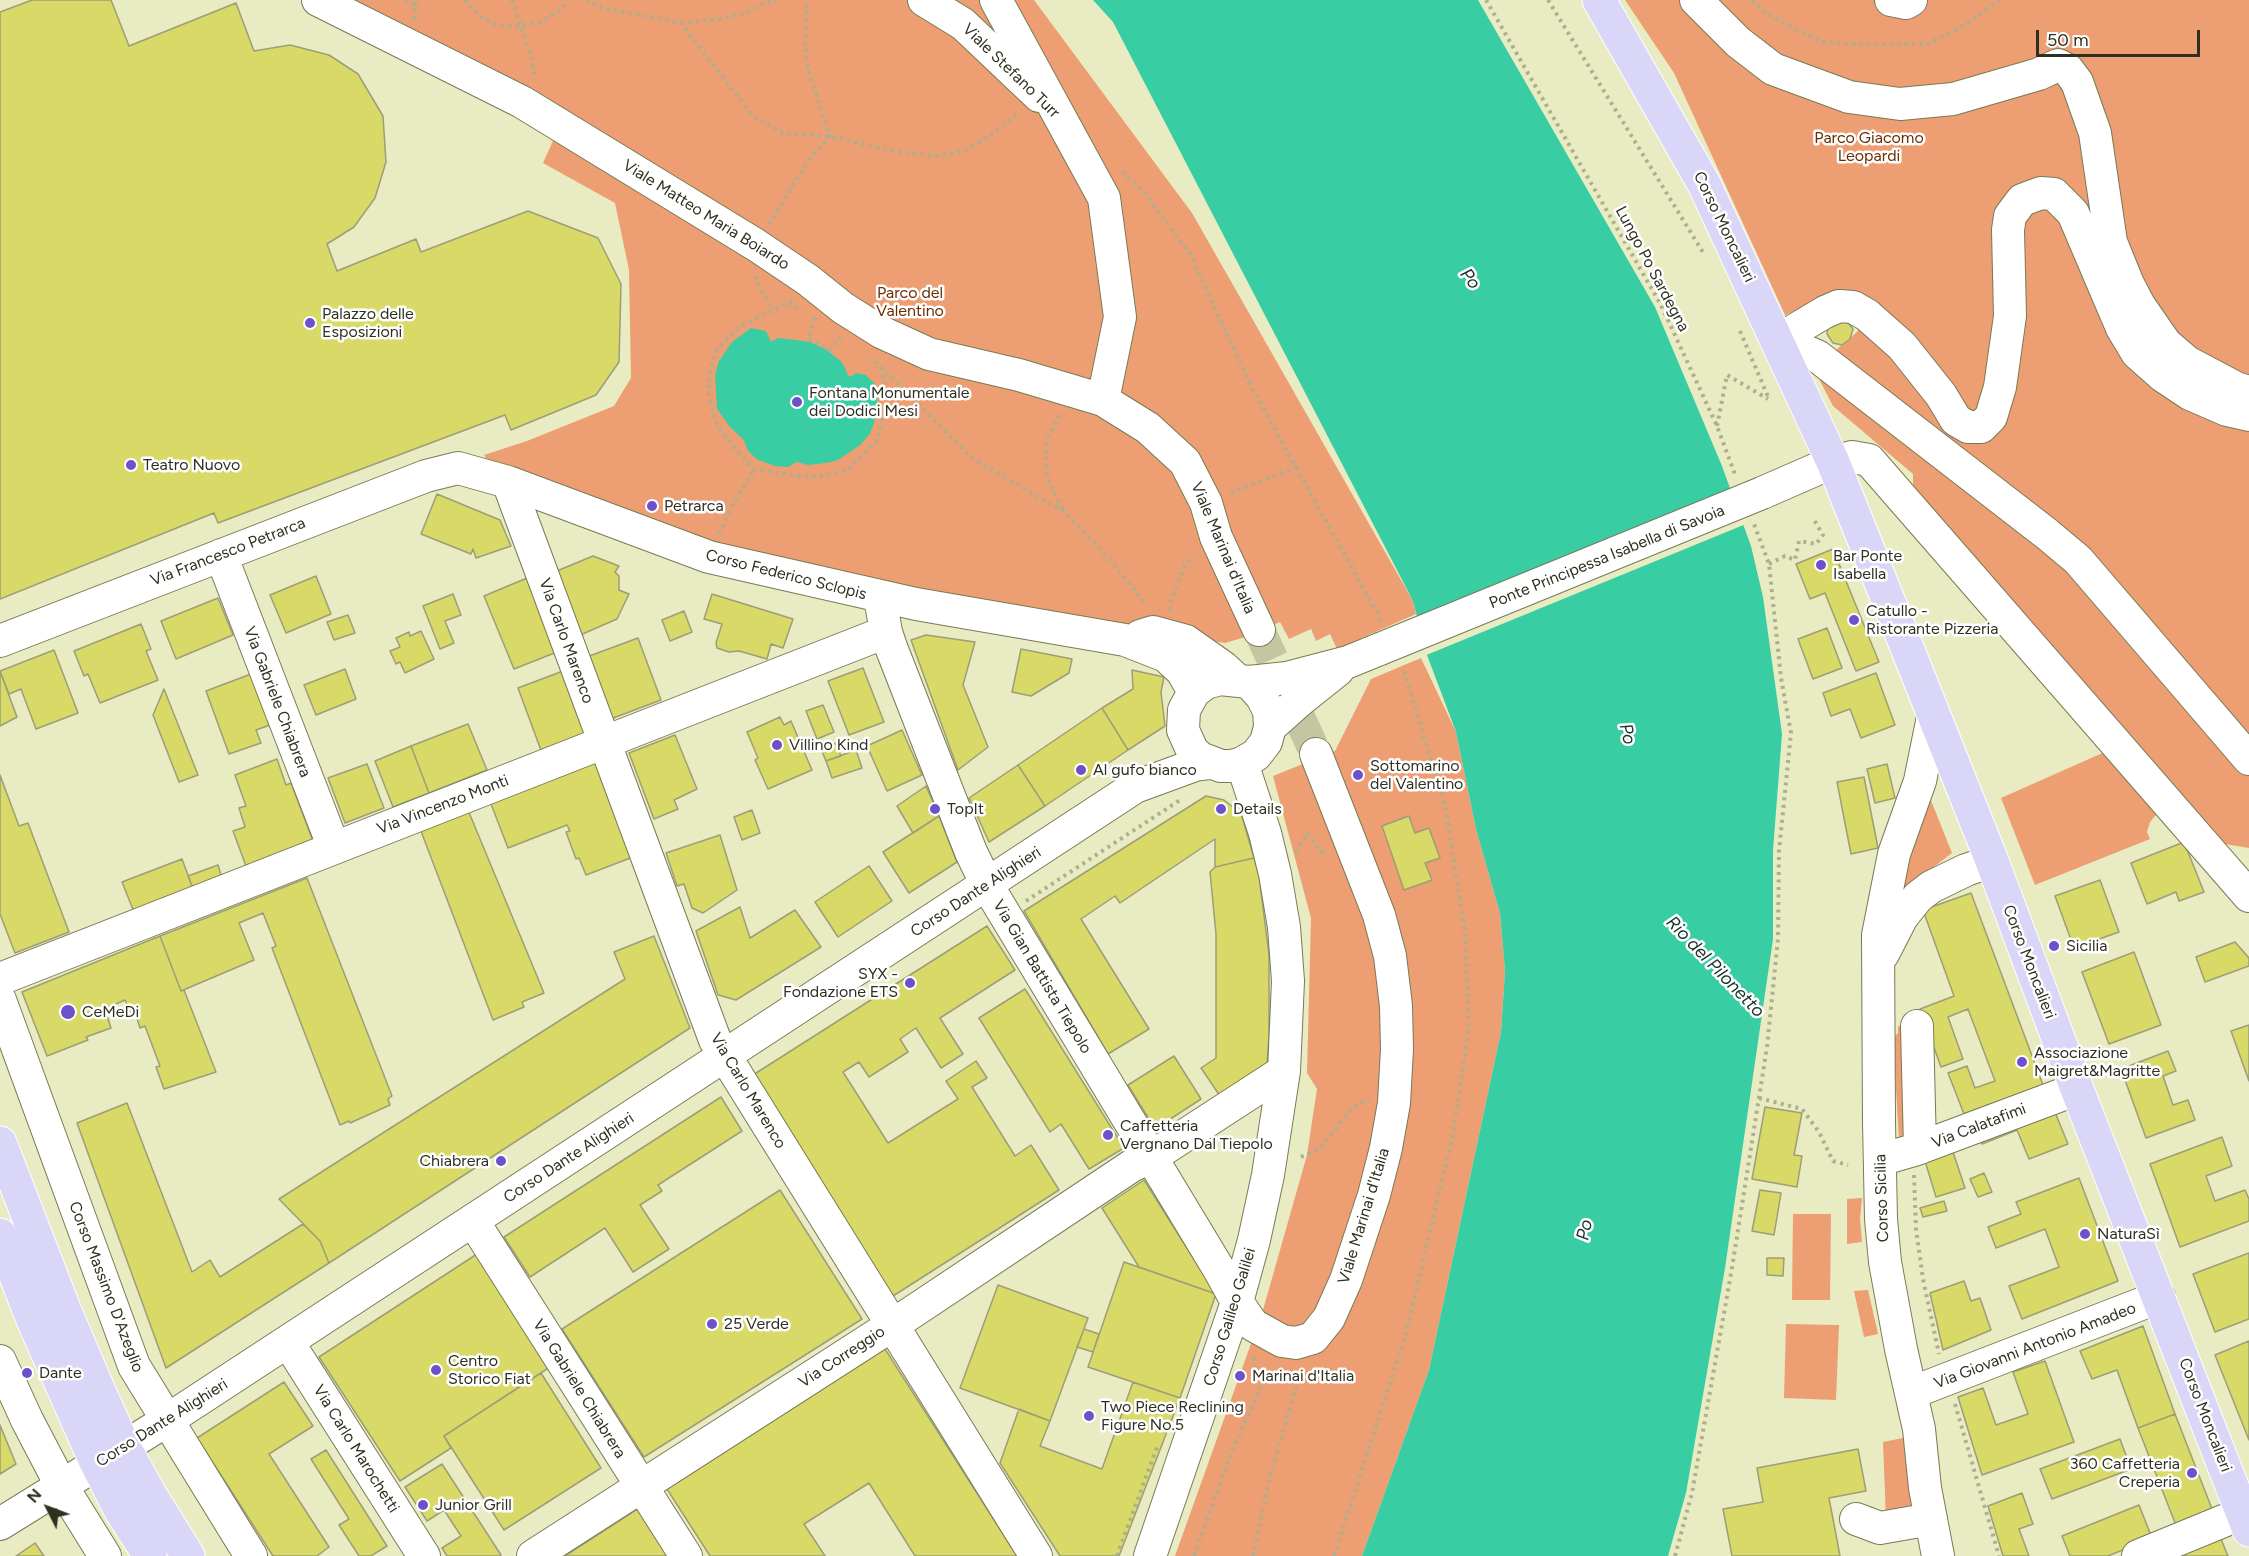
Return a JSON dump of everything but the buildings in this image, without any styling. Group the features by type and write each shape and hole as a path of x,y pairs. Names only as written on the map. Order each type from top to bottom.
{"main road":[{"name":"Corso Moncalieri","path":"1599,0 1704,184 1833,462 1992,861 2077,1089 2246,1522"},
{"path":"0,1143 64,1309 124,1447 154,1503 188,1556"},
{"path":"0,1235 33,1320 96,1464 121,1511 150,1556"}],"street":[{"name":"Viale Matteo Maria Boiardo","path":"318,0 522,102 756,245 871,326 929,354 1019,375 1103,400"},
{"name":"Viale Stefano Turr","path":"924,0 963,24 1058,112 1104,198 1120,317 1103,400"},
{"path":"996,0 1058,112"},
{"path":"1696,0 1738,42 1773,69 1849,97 1900,104 1953,99 2038,74 2058,65 2068,70 2077,82 2095,133 2111,242 2139,305 2166,344 2187,362 2236,388 2249,392"},
{"path":"1891,0 1906,3 1911,0"},
{"path":"1778,340 1825,312 1839,306 1853,307 1867,315 1902,346 1941,395 1956,420 1968,427 1981,427 1991,417 2000,387 2010,316 2008,230 2010,216 2022,200 2041,192 2054,194 2073,213 2122,328 2137,353 2163,376 2190,394 2227,410 2249,416"},
{"path":"1778,340 1817,356 2078,560 2249,759"},
{"name":"Viale Marinai d'Italia","path":"1103,400 1148,428 1185,462 1206,503 1216,537 1259,630"},
{"path":"1833,462 1852,457 1869,460 2237,873 2249,896"},
{"name":"Ponte Principessa Isabella di Savoia","path":"1348,662 1833,462"},
{"name":"Corso Federico Sclopis","path":"458,468 508,482 709,557 880,597 1125,640 1166,656 1182,671 1194,692"},
{"name":"Via Francesco Petrarca","path":"0,641 426,476 458,468"},
{"name":"Via Carlo Marenco","path":"508,482 708,1024 725,1057 1036,1556"},
{"name":"Via Gabriele Chiabrera","path":"221,555 334,848"},
{"name":"Via Gian Battista Tiepolo","path":"880,597 886,632 971,852 987,885 1220,1271 1236,1302"},
{"name":"Via Vincenzo Monti","path":"0,979 886,632"},
{"name":"Corso Federico Sclopis","path":"1125,640 1153,632 1170,635 1186,641 1242,681"},
{"path":"1242,681 1262,697 1269,711 1270,727 1266,742 1256,755 1242,763 1221,766 1210,763 1192,750 1183,730 1185,710 1194,692 1206,683 1220,679 1242,681 1287,678 1348,662"},
{"path":"1270,727 1348,662"},
{"name":"Corso Sicilia","path":"1933,717 1920,781 1894,854 1878,935 1881,1219 1885,1262 1919,1429 1925,1488 1938,1556"},
{"name":"Corso Dante Alighieri","path":"1135,787 1183,730"},
{"name":"Viale Marinai d'Italia","path":"1296,1343 1313,1338 1329,1318 1346,1280 1374,1194 1386,1148 1394,1103 1397,1049 1390,956 1382,925 1316,754"},
{"name":"Corso Dante Alighieri","path":"0,1524 288,1342 1135,787 1197,764 1210,763"},
{"name":"Corso Galileo Galilei","path":"1150,1556 1236,1302 1254,1240 1268,1175 1284,1071 1288,981 1284,927 1265,833 1242,763"},
{"name":"Corso Sicilia","path":"1879,963 1902,917 1918,897 1931,886 1992,861"},
{"name":"Corso Massimo D'Azeglio","path":"0,1000 134,1366 251,1556"},
{"path":"1917,1026 1920,1148"},
{"path":"1150,1158 1284,1071"},
{"name":"Via Calatafimi","path":"1880,1160 1920,1148 2077,1089"},
{"name":"Via Correggio","path":"533,1556 1133,1166 1150,1158"},
{"name":"Via Gabriele Chiabrera","path":"473,1221 686,1556"},
{"name":"Via Giovanni Antonio Amadeo","path":"1911,1393 2159,1297"},
{"path":"1236,1302 1253,1325 1282,1341 1296,1343"},
{"name":"Via Carlo Marochetti","path":"288,1342 424,1556"},
{"path":"0,1361 27,1420 61,1485 105,1556"},
{"name":"Corso Sicilia","path":"1919,1429 1942,1484 1958,1556"},
{"path":"1857,1519 1880,1528 1931,1520"},
{"path":"2138,1556 2246,1522"}],"path":[{"path":"406,0 417,6"},
{"path":"465,0 483,18 505,27 530,25 550,17 568,0"},
{"path":"512,0 534,72 533,85 522,102"},
{"path":"586,0 603,8 681,23 746,13 760,5 777,0"},
{"path":"807,0 805,45 809,73 830,136"},
{"name":"Lungo Po Sardegna","path":"1486,0 1661,305 1750,498 1769,564 1781,678 1791,733 1779,850 1778,939 1767,1047 1694,1482 1674,1556"},
{"path":"1548,0 1708,260"},
{"path":"1752,0 1767,14 1822,42 1870,45 1928,44 1966,24 1999,0"},
{"path":"681,23 753,116 782,133 830,136 893,151 937,156 967,150 992,134 1014,117 1033,91"},
{"path":"772,309 756,280 756,245 806,164 830,136"},
{"path":"794,299 739,327 718,348 709,374 709,396 717,423 734,448 754,469 804,477 824,476 847,470 878,440 887,391 880,366 880,357"},
{"path":"815,317 808,338 830,350 843,334"},
{"path":"1716,426 1727,375 1769,399 1737,324"},
{"path":"880,366 971,457 1064,512 1113,563 1170,635"},
{"path":"1060,411 1046,442 1047,477 1064,512"},
{"path":"1206,503 1297,467"},
{"path":"709,557 732,506 754,469"},
{"path":"1769,564 1785,556 1795,560 1799,541 1816,544 1823,535 1814,520"},
{"path":"1170,635 1170,603 1185,565 1216,537"},
{"path":"1004,915 1186,797"},
{"path":"1295,854 1307,833 1323,854 1326,844"},
{"path":"1759,1098 1802,1109 1819,1132 1833,1161 1848,1165"},
{"path":"1301,1157 1322,1147 1346,1115 1359,1103 1372,1101"},
{"path":"1253,1556 1269,1477 1296,1387 1296,1343"},
{"path":"1194,1556 1230,1459 1262,1384 1252,1356"},
{"path":"1117,1556 1158,1444"}],"green space":[{"name":"Parco del Valentino","path":"343,0 1034,0 1192,213 1413,601 1416,614 1337,649 1330,634 1316,641 1311,629 1289,639 1280,622 1225,643 1205,640 877,585 717,544 495,472 484,455 527,441 614,406 631,378 629,270 615,203 543,163 564,116"},
{"name":"Parco Giacomo Leopardi","path":"1625,0 2249,0 2249,404 2114,283 2031,184 1995,325 1982,408 1970,414 1928,356 1813,303 1785,315 1674,73"},
{"path":"2049,204 2249,427 2249,848 2219,843 1913,490 1913,474 1833,406 1818,377 1836,350 1857,332 1860,326 1984,438 2022,225 2026,214"},
{"path":"1421,658 1456,732 1476,829 1500,913 1505,971 1501,1032 1429,1370 1362,1556 1175,1556 1263,1310 1307,1155 1317,1089 1307,1073 1311,918 1273,776 1335,751 1371,679"},
{"path":"2107,751 2160,810 2150,822 2147,832 2150,839 2035,885 2001,798"},
{"path":"1930,798 1952,853 1910,885 1903,886 1900,879"},
{"path":"1898,1026 1910,1029 1907,1139 1899,1140 1893,1038 1898,1033"},
{"path":"1862,1198 1860,1219 1862,1242 1847,1244 1847,1199"},
{"path":"1793,1214 1831,1214 1830,1300 1792,1300"},
{"path":"1868,1290 1878,1334 1864,1337 1854,1291"},
{"path":"1786,1324 1839,1325 1836,1400 1784,1398"},
{"path":"1903,1438 1921,1515 1886,1520 1883,1442"}],"water":[{"path":"1093,0 1478,0 1655,307 1722,466 1751,546 1763,597 1782,734 1773,850 1773,939 1725,1268 1686,1493 1668,1556 1362,1556 1429,1370 1501,1032 1505,971 1500,913 1476,829 1456,732 1427,655 1413,601 1113,22"},
{"name":"Fontana Monumentale dei Dodici Mesi","path":"751,328 766,331 771,342 778,338 810,342 825,349 842,362 849,377 857,373 866,375 876,385 878,396 874,424 869,435 860,445 838,460 808,465 797,462 788,467 775,466 758,460 748,451 744,440 730,427 717,409 715,375 719,361 732,342"}],"pier":[{"path":"1733,488 1746,524 1424,656 1414,620"}],"tunnel":[{"path":"1259,630 1316,754"}],"place":[{"name":"Palazzo delle Esposizioni","path":"310,323"},
{"name":"Fontana Monumentale dei Dodici Mesi","path":"797,402"},
{"name":"Teatro Nuovo","path":"131,465"},
{"name":"Petrarca","path":"652,506"},
{"name":"Bar Ponte Isabella","path":"1821,565"},
{"name":"Catullo - Ristorante Pizzeria","path":"1854,620"},
{"name":"Villino Kind","path":"777,745"},
{"name":"Al gufo bianco","path":"1081,770"},
{"name":"Sottomarino del Valentino","path":"1358,775"},
{"name":"TopIt","path":"935,809"},
{"name":"Details","path":"1221,809"},
{"name":"Sicilia","path":"2054,946"},
{"name":"SYX - Fondazione ETS","path":"910,983"},
{"name":"CeMeDi","path":"68,1012"},
{"name":"Associazione Maigret&Magritte","path":"2022,1062"},
{"name":"Caffetteria Vergnano Dal Tiepolo","path":"1108,1135"},
{"name":"Chiabrera","path":"501,1161"},
{"name":"NaturaSì","path":"2085,1234"},
{"name":"25 Verde","path":"712,1324"},
{"name":"Centro Storico Fiat","path":"436,1370"},
{"name":"Dante","path":"27,1373"},
{"name":"Marinai d'Italia","path":"1240,1376"},
{"name":"Two Piece Reclining Figure No.5","path":"1089,1416"},
{"name":"360 Caffetteria Creperia","path":"2192,1473"},
{"name":"Junior Grill","path":"423,1505"}],"water label":[{"name":"Po","path":"1470,279"},
{"name":"Po","path":"1627,734"},
{"name":"Rio del Pilonetto","path":"1715,967"},
{"name":"Po","path":"1585,1230"}]}
